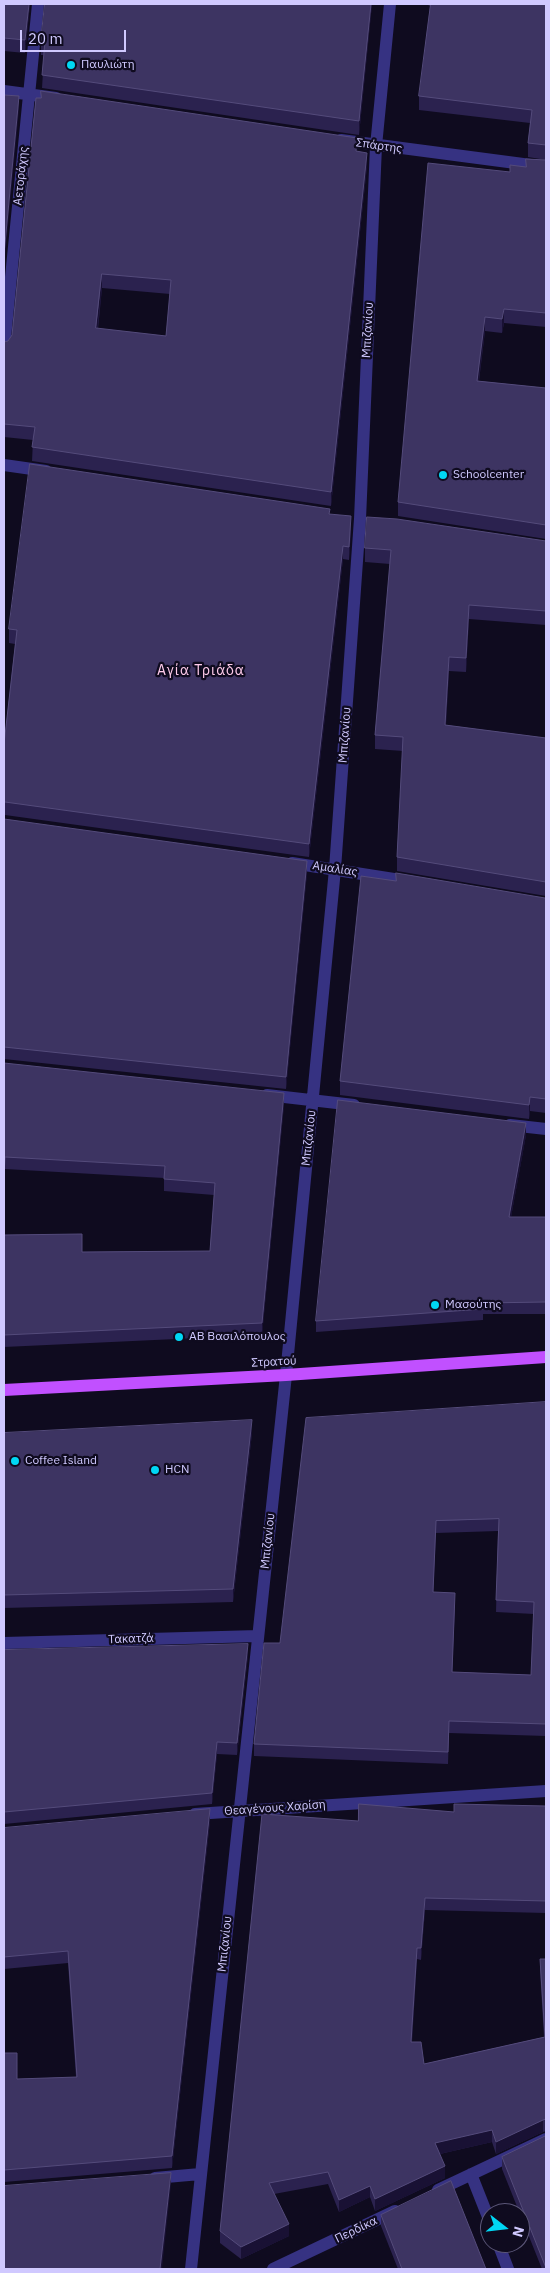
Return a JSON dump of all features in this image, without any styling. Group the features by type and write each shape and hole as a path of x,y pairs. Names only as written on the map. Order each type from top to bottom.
{"main road":[{"name":"Στρατού","path":"4,1390 286,1375 546,1357"}],"street":[{"name":"Αετοράχης","path":"4,348 38,4"},
{"name":"Μπιζανίου","path":"191,2269 286,1375 335,869 360,519 376,146 390,4"},
{"path":"4,91 67,100"},
{"name":"Σπάρτης","path":"328,138 376,146 546,167"},
{"path":"4,465 62,474"},
{"name":"Αμαλίας","path":"277,861 422,883"},
{"path":"255,1094 371,1108"},
{"path":"498,1123 546,1129"},
{"name":"Τακατζά","path":"4,1643 258,1636"},
{"name":"Θεαγένους Χαρίση","path":"180,1815 546,1791"},
{"path":"426,2196 546,2139"},
{"path":"141,2179 200,2174"},
{"path":"471,2174 482,2203"},
{"name":"Περδίκα","path":"273,2269 408,2204"},
{"path":"502,2253 508,2269"}],"building":[{"path":"4,4 29,4 25,40 4,38"},
{"path":"45,4 371,4 359,121 42,75 45,41 41,41"},
{"path":"431,4 546,4 546,145 528,143 532,110 419,96"},
{"path":"41,91 357,138 356,151 367,153 331,492 32,447 35,427 4,424 4,342 8,341 12,335 36,98 41,98","holes":["102,274 171,280 166,336 96,328"]},
{"path":"4,95 19,96 4,254"},
{"path":"526,159 546,160 546,313 504,309 502,319 485,317 477,381 546,388 546,525 398,502 428,163 510,172 510,165 526,167"},
{"path":"30,464 330,509 329,514 351,516 349,547 343,546 309,844 4,802 4,744 17,630 9,629"},
{"path":"367,517 397,519 546,541 546,611 469,605 466,658 449,657 445,725 546,738 546,882 397,857 403,737 375,735 391,550 365,548"},
{"path":"4,819 307,861 286,1077 4,1047"},
{"path":"396,873 546,897 546,1099 530,1097 529,1105 340,1081 361,876 396,881"},
{"path":"4,1063 284,1093 262,1323 4,1335 4,1235 82,1234 82,1252 210,1251 215,1183 164,1179 165,1166 5,1157 4,1176"},
{"path":"338,1100 526,1123 509,1217 546,1217 546,1302 483,1303 483,1309 316,1321"},
{"path":"546,1402 546,1724 449,1721 448,1752 254,1744 264,1643 280,1643 306,1418","holes":["499,1519 496,1600 534,1602 531,1675 452,1672 455,1593 433,1592 436,1521"]},
{"path":"252,1420 233,1589 4,1595 4,1433"},
{"path":"248,1644 237,1743 217,1742 212,1793 4,1812 4,1650"},
{"path":"359,1804 454,1812 454,1804 546,1806 546,1901 425,1898 421,1948 417,1948 411,2042 421,2042 424,2064 545,2037 540,1959 546,1959 546,2119 496,2142 492,2130 435,2143 445,2166 375,2199 370,2186 339,2200 328,2172 269,2183 289,2224 241,2247 220,2231 262,1814 358,1821"},
{"path":"210,1809 172,2156 4,2170 4,2053 17,2053 17,2079 77,2077 68,1951 4,1957 4,1828"},
{"path":"546,2136 546,2268 530,2228 530,2203 520,2203 502,2157"},
{"path":"171,2173 160,2269 4,2269 4,2186"},
{"path":"451,2181 486,2269 402,2269 381,2215"}],"place":[{"name":"Παυλιώτη","path":"71,65"},
{"name":"Schoolcenter","path":"443,475"},
{"name":"Μασούτης","path":"435,1305"},
{"name":"ΑΒ Βασιλόπουλος","path":"179,1337"},
{"name":"Coffee Island","path":"15,1461"},
{"name":"HCN","path":"155,1470"}],"district":[{"name":"Αγία Τριάδα","path":"201,671"}]}
